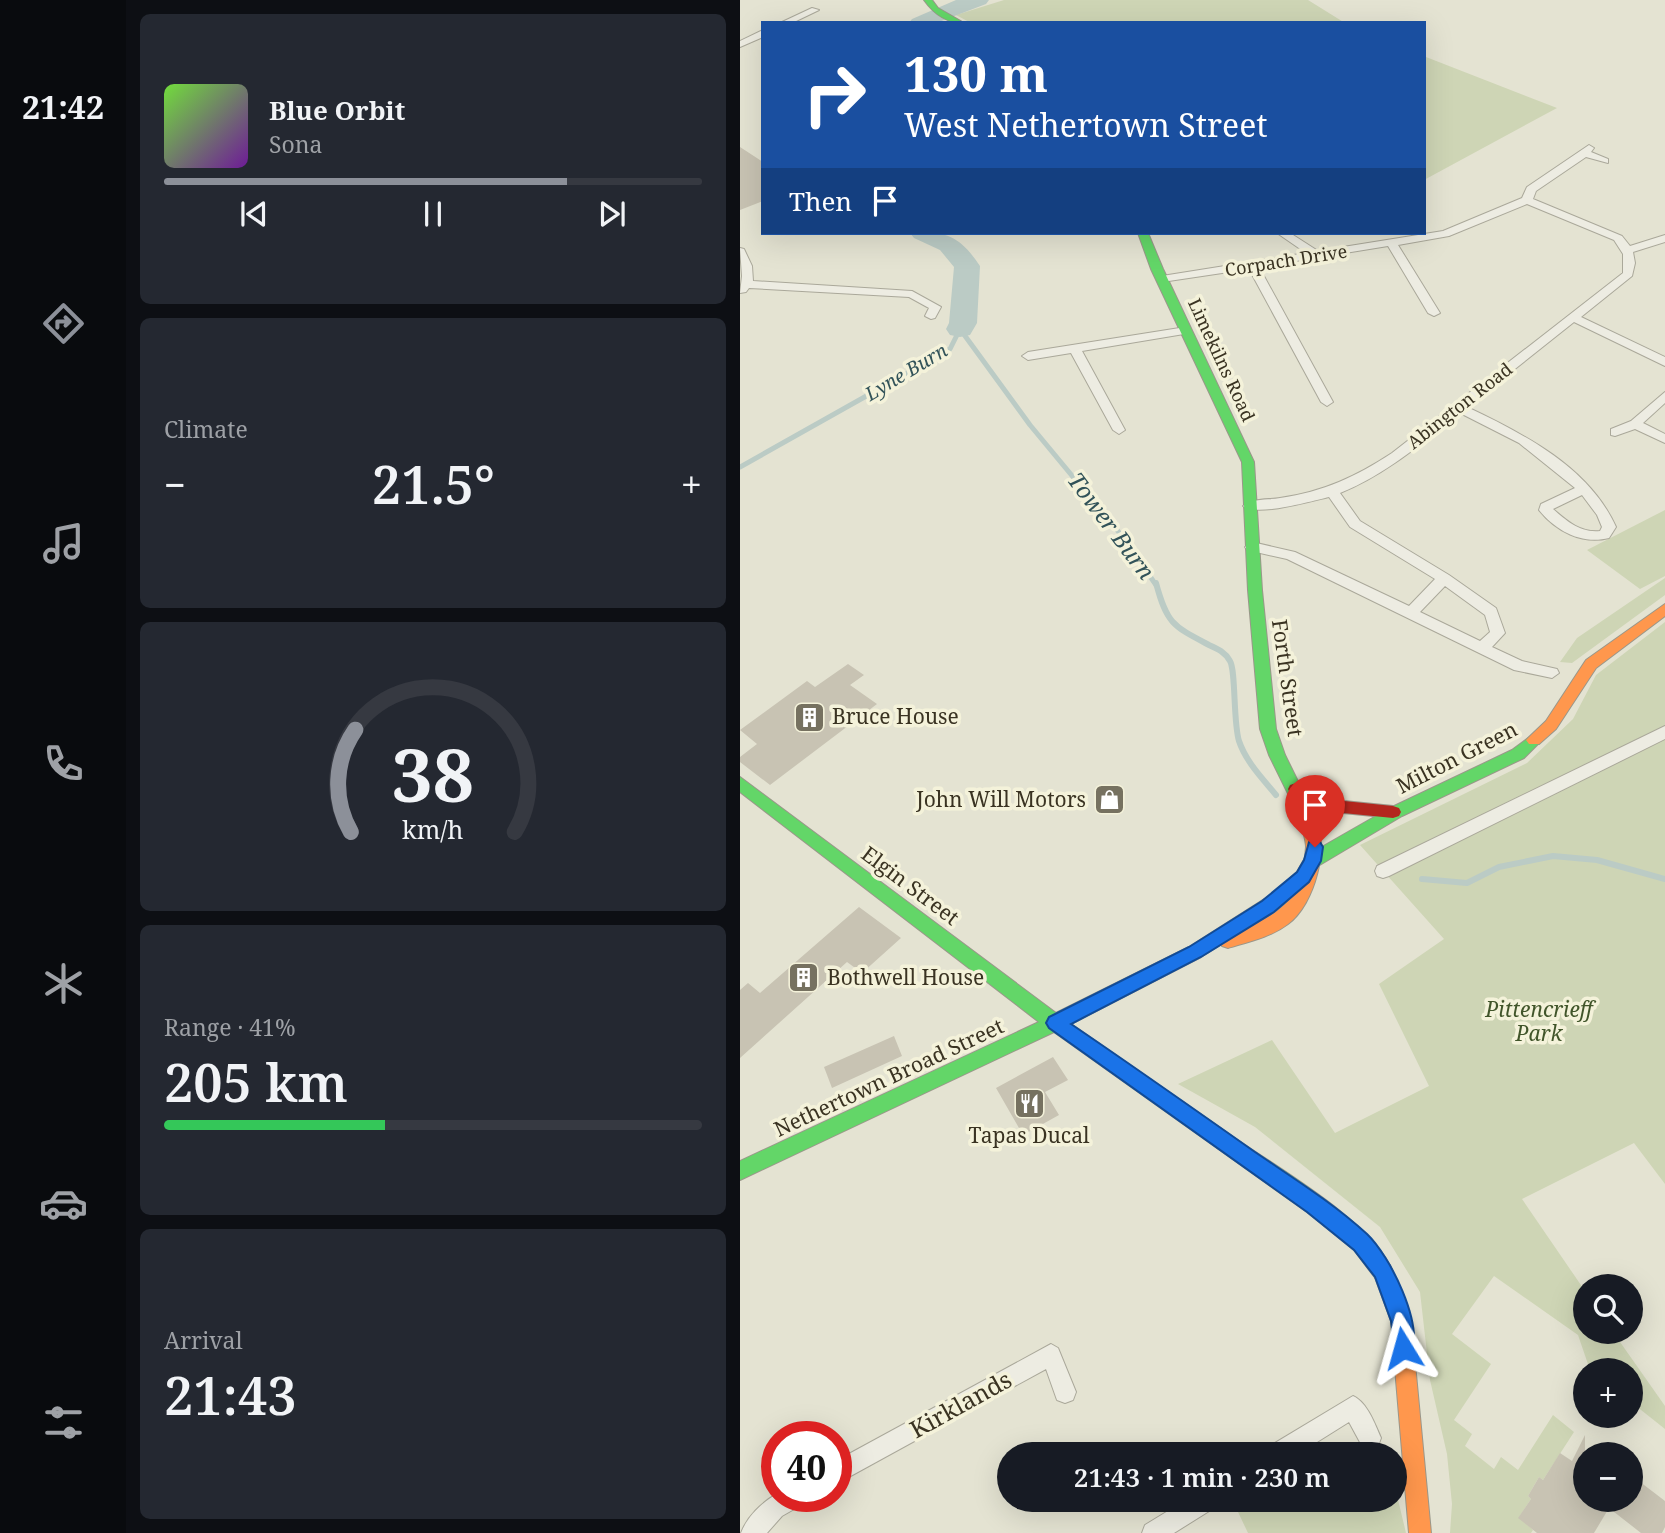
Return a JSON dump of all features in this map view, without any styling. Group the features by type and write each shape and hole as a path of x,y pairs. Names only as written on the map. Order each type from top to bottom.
{"main road":[{"path":"935,8 957,21"},
{"name":"Limekilns Road","path":"1144,235 1248,462 1250,506"},
{"name":"Forth Street","path":"1250,506 1268,729 1277,755 1312,826 1313,854"},
{"name":"Milton Green","path":"1313,854 1518,754 1551,724 1592,663 1665,610"},
{"name":"Elgin Street","path":"740,783 1055,1023 1314,1205 1361,1242 1383,1271 1401,1321 1420,1533"},
{"name":"Milton Green","path":"1296,789 1344,808 1369,813 1396,812"},
{"name":"Nethertown Broad Street","path":"740,1171 1055,1023 1195,952 1261,930 1288,915 1302,896 1313,854"}],"street":[{"path":"789,21 815,10"},
{"path":"740,44 761,34"},
{"name":"Corpach Drive","path":"1162,279 1253,267 1445,234 1498,209 1527,200 1531,189 1587,151 1604,161"},
{"path":"1527,200 1618,238 1628,250 1665,238"},
{"path":"1286,235 1317,256"},
{"path":"1392,244 1434,313"},
{"name":"Abington Road","path":"1250,506 1293,502 1333,493 1365,478 1628,274 1631,261 1628,250"},
{"path":"740,251 748,271 743,288 912,294 935,307 931,316"},
{"path":"1253,267 1327,402"},
{"path":"1574,318 1665,362"},
{"path":"1028,356 1186,331"},
{"path":"1075,349 1119,430"},
{"path":"1615,432 1635,424 1665,396"},
{"path":"1458,407 1514,434 1583,490 1606,517 1609,527 1604,535 1589,538 1573,533 1546,510 1548,504 1583,490"},
{"path":"1635,424 1665,439"},
{"path":"1333,493 1355,524 1444,578 1491,612 1498,633 1481,648"},
{"path":"1252,547 1290,555 1332,573 1519,666 1552,673"},
{"path":"1411,613 1444,578"},
{"path":"1383,871 1665,732"},
{"name":"Kirklands","path":"852,1465 1051,1355 1065,1392"},
{"path":"1297,1442 1353,1407 1370,1437"},
{"path":"752,1533 770,1512"},
{"path":"1153,1533 1187,1512"}],"green space":[{"path":"1004,0 1308,0 1342,21 967,21 956,15"},
{"path":"1426,57 1557,108 1426,179"},
{"path":"1665,510 1665,576 1640,589 1587,550"},
{"path":"1665,578 1665,595 1572,663 1560,662 1577,638"},
{"name":"Pittencrieff Park","path":"1665,622 1665,1184 1634,1143 1522,1199 1573,1274 1573,1331 1494,1276 1452,1334 1491,1364 1454,1420 1472,1434 1465,1446 1494,1469 1501,1457 1518,1470 1553,1415 1574,1432 1543,1480 1539,1477 1528,1496 1531,1499 1519,1517 1533,1530 1531,1533 1450,1533 1452,1504 1447,1454 1430,1380 1420,1292 1380,1227 1255,1127 1178,1084 1272,1040 1335,1133 1429,1086 1379,984 1444,939 1360,845 1527,763 1573,719 1596,675"},
{"name":"Pittencrieff Park","path":"1581,1344 1621,1344 1631,1358 1586,1358"},
{"name":"Pittencrieff Park","path":"1643,1375 1665,1406 1665,1429 1643,1412"},
{"path":"1238,1512 1401,1512 1406,1533 1248,1533"}],"building":[{"path":"740,147 761,161 761,202 740,210"},
{"name":"Bruce House","path":"848,664 864,675 850,685 877,704 770,785 740,762 740,757 757,744 740,730 807,681 815,687"},
{"name":"Bothwell House","path":"859,907 901,938 862,973 847,962 740,1058 740,990 748,983 760,993"},
{"path":"894,1036 902,1056 832,1088 824,1067"},
{"name":"Tapas Ducal","path":"1053,1057 1068,1080 1045,1092 1059,1115 1023,1135 996,1088"},
{"path":"1560,1453 1572,1461 1573,1459 1573,1512 1607,1512 1594,1533 1537,1533 1518,1518 1531,1499 1528,1496 1539,1477 1543,1480"},
{"path":"1643,1484 1665,1501 1665,1527 1662,1533 1641,1533 1614,1512 1643,1512"}],"waterway":[{"name":"Lyne Burn","path":"923,21 954,7 979,0"},
{"name":"Lyne Burn","path":"927,235 949,245 967,266 963,323 960,329"},
{"name":"Tower Burn","path":"740,467 950,349 960,329 1030,425 1122,536 1156,585"},
{"name":"Tower Burn","path":"1156,583 1164,607 1173,622 1187,633 1221,651 1230,661 1239,741 1250,763 1276,795"},
{"name":"Tower Burn","path":"1422,879 1467,883 1499,867 1553,856 1597,860 1665,879"}],"traffic: fast":[{"path":"928,0 935,10 956,21"},
{"path":"1144,235 1157,269 1248,462 1255,590 1268,729 1277,755 1309,820"},
{"path":"740,1171 1055,1023 1195,952 1280,898 1303,877 1312,861 1396,812 1518,754 1534,740"},
{"path":"740,783 1055,1023 1314,1205 1361,1243 1383,1272"}],"traffic: slow":[{"path":"1534,740 1551,725 1591,664 1665,609"},
{"path":"1228,941 1273,925 1291,911 1304,886 1313,855 1314,838 1309,820"},
{"path":"1383,1272 1401,1321 1420,1533"}],"traffic: jam":[{"path":"1296,789 1343,807 1393,812"}],"place":[{"name":"Bruce House","path":"809,717"},
{"name":"John Will Motors","path":"1109,800"},
{"name":"Bothwell House","path":"804,978"},
{"name":"Tapas Ducal","path":"1029,1104"}],"route":[{"path":"1315,847 1312,861 1303,877 1280,898 1195,952 1055,1023 1314,1205 1361,1242 1383,1271 1393,1295 1401,1321 1403,1348"}]}
